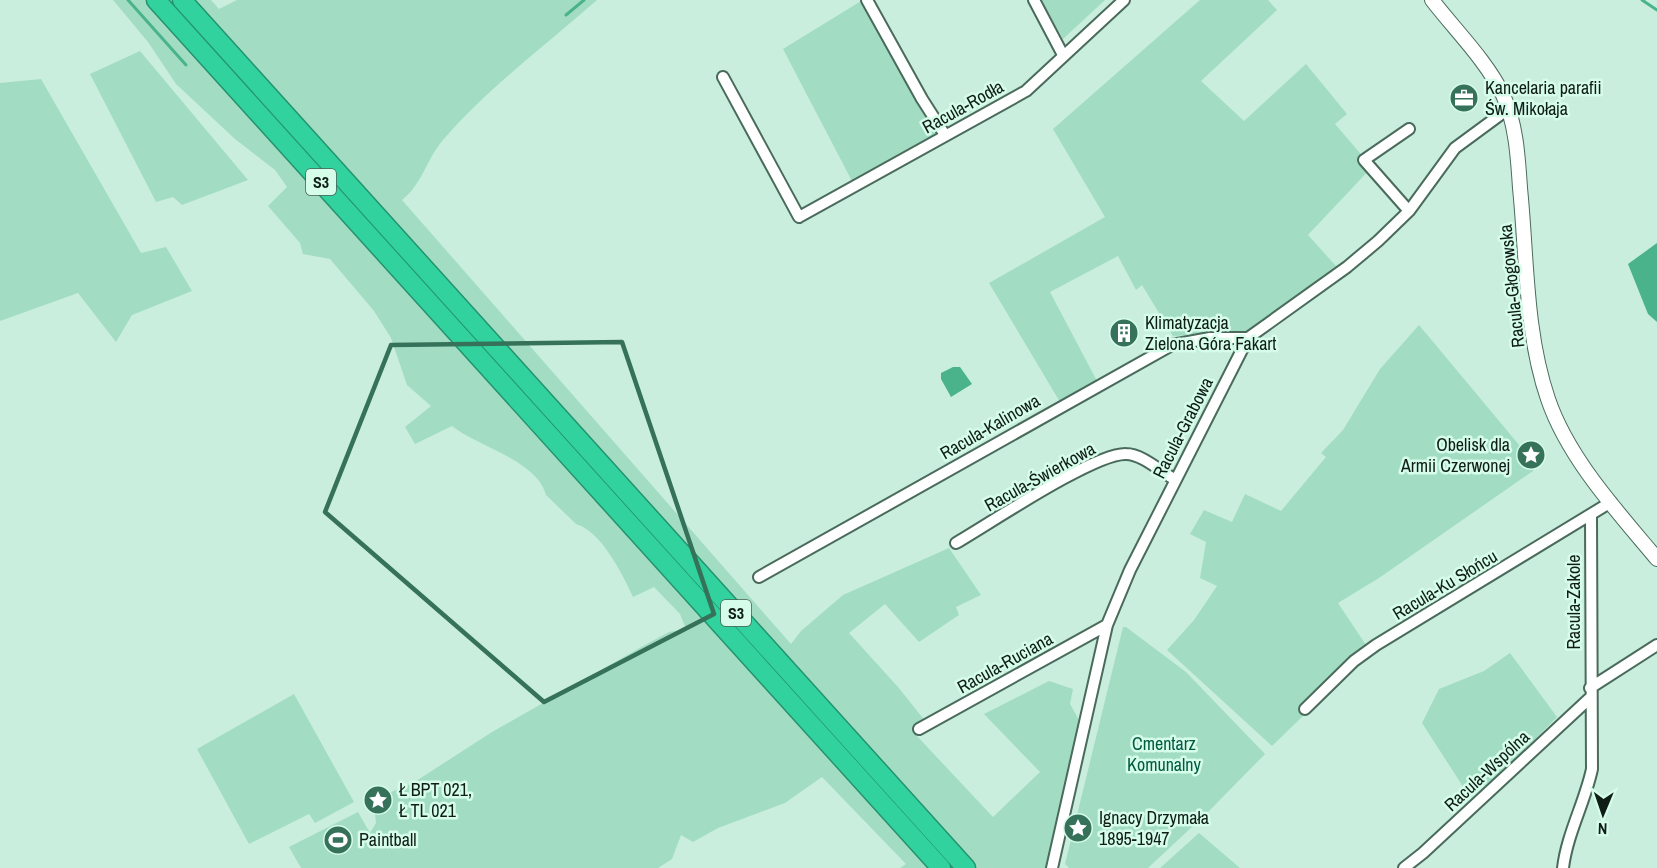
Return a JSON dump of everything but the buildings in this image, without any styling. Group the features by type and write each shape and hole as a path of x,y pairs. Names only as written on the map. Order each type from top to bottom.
{"highway":[{"name":"S3","path":"156,0 941,868"},
{"name":"S3","path":"182,0 966,868"}],"street":[{"path":"867,0 922,99 945,135"},
{"path":"1034,0 1063,55"},
{"name":"Racula-Rodła","path":"723,77 799,217 1026,91 1124,0"},
{"name":"Racula-Głogowska","path":"1432,0 1494,80 1508,108 1516,149 1533,323 1543,381 1564,434 1611,502 1657,559"},
{"name":"Racula-Grabowa","path":"1052,868 1107,625 1116,599 1174,479 1248,338 1347,267 1409,211 1455,148 1508,108"},
{"path":"1409,129 1364,160 1409,211"},
{"name":"Racula-Kalinowa","path":"759,577 1172,345 1210,338 1248,338"},
{"name":"Racula-Świerkowa","path":"956,543 1055,484 1099,460 1115,455 1128,454 1138,457 1174,479"},
{"name":"Racula-Ku Słońcu","path":"1305,709 1354,661 1376,645 1611,502"},
{"name":"Racula-Zakole","path":"1563,868 1565,854 1582,808 1592,769 1591,516"},
{"name":"Racula-Ruciana","path":"919,729 1107,625"},
{"path":"1590,692 1657,645"},
{"name":"Racula-Wspólna","path":"1404,868 1423,854 1590,692"}],"highlighted area":[{"path":"622,342 714,614 544,702 325,512 391,345"}],"green space":[{"path":"113,0 211,0 219,9 237,0 597,0 498,85 460,121 437,147 415,187 402,200 791,644 801,631 843,595 949,548 981,595 956,607 959,615 919,642 885,604 849,633 898,687 930,727 916,735 993,817 1040,772 984,714 1049,681 1073,689 1070,704 1079,720 1047,868 900,868 906,864 822,777 785,803 718,828 693,842 681,835 672,859 658,868 301,868 289,847 358,812 370,833 376,823 374,806 384,795 413,783 492,732 643,646 669,632 686,629 680,614 654,587 633,597 617,566 602,544 585,528 576,524 546,495 531,472 519,463 452,426 415,444 405,427 431,406 407,385 391,338 374,311 330,259 303,254 300,243 268,206 287,187 275,170 235,139 176,84 148,42"},
{"path":"1041,0 1105,0 1063,39"},
{"path":"1200,0 1268,0 1277,10 1201,81 1244,121 1306,64 1347,114 1335,124 1372,167 1308,235 1336,266 1246,332 1173,336 1142,285 1136,290 1118,256 1050,292 1097,381 1060,402 989,283 1105,217 1053,129"},
{"path":"861,1 940,133 853,183 783,49"},
{"path":"140,51 248,180 182,205 173,197 156,202 90,74"},
{"path":"41,79 141,253 166,247 192,291 132,315 116,342 78,293 0,321 0,83"},
{"path":"1419,325 1530,458 1533,471 1379,578 1338,603 1370,651 1272,746 1167,650 1194,620 1217,586 1200,578 1206,542 1190,534 1204,510 1232,522 1245,494 1281,511 1326,457 1321,453 1343,430 1380,369"},
{"name":"Cmentarz Komunalny","path":"1123,627 1186,672 1265,754 1148,868 1069,868 1065,864"},
{"path":"1510,653 1557,717 1500,775 1469,796 1422,723 1439,689 1484,671"},
{"path":"294,694 354,802 315,823 309,814 249,844 197,749"},
{"path":"1199,833 1240,868 1160,868"}],"shaded area":[{"path":"1657,243 1657,322 1648,314 1628,264"},
{"path":"953,367 960,367 972,384 951,397 941,379 941,373"}],"waterway":[{"path":"128,0 186,65"},
{"path":"566,15 584,0"},
{"path":"1642,0 1657,10"}],"place":[{"name":"Kancelaria parafii Św. Mikołaja","path":"1464,98"},
{"name":"Klimatyzacja Zielona Góra Fakart","path":"1124,333"},
{"name":"Obelisk dla Armii Czerwonej","path":"1531,455"},
{"name":"Ł BPT 021, Ł TL 021","path":"378,800"},
{"name":"Ignacy Drzymała 1895-1947","path":"1078,828"},
{"name":"Paintball","path":"338,840"}]}
